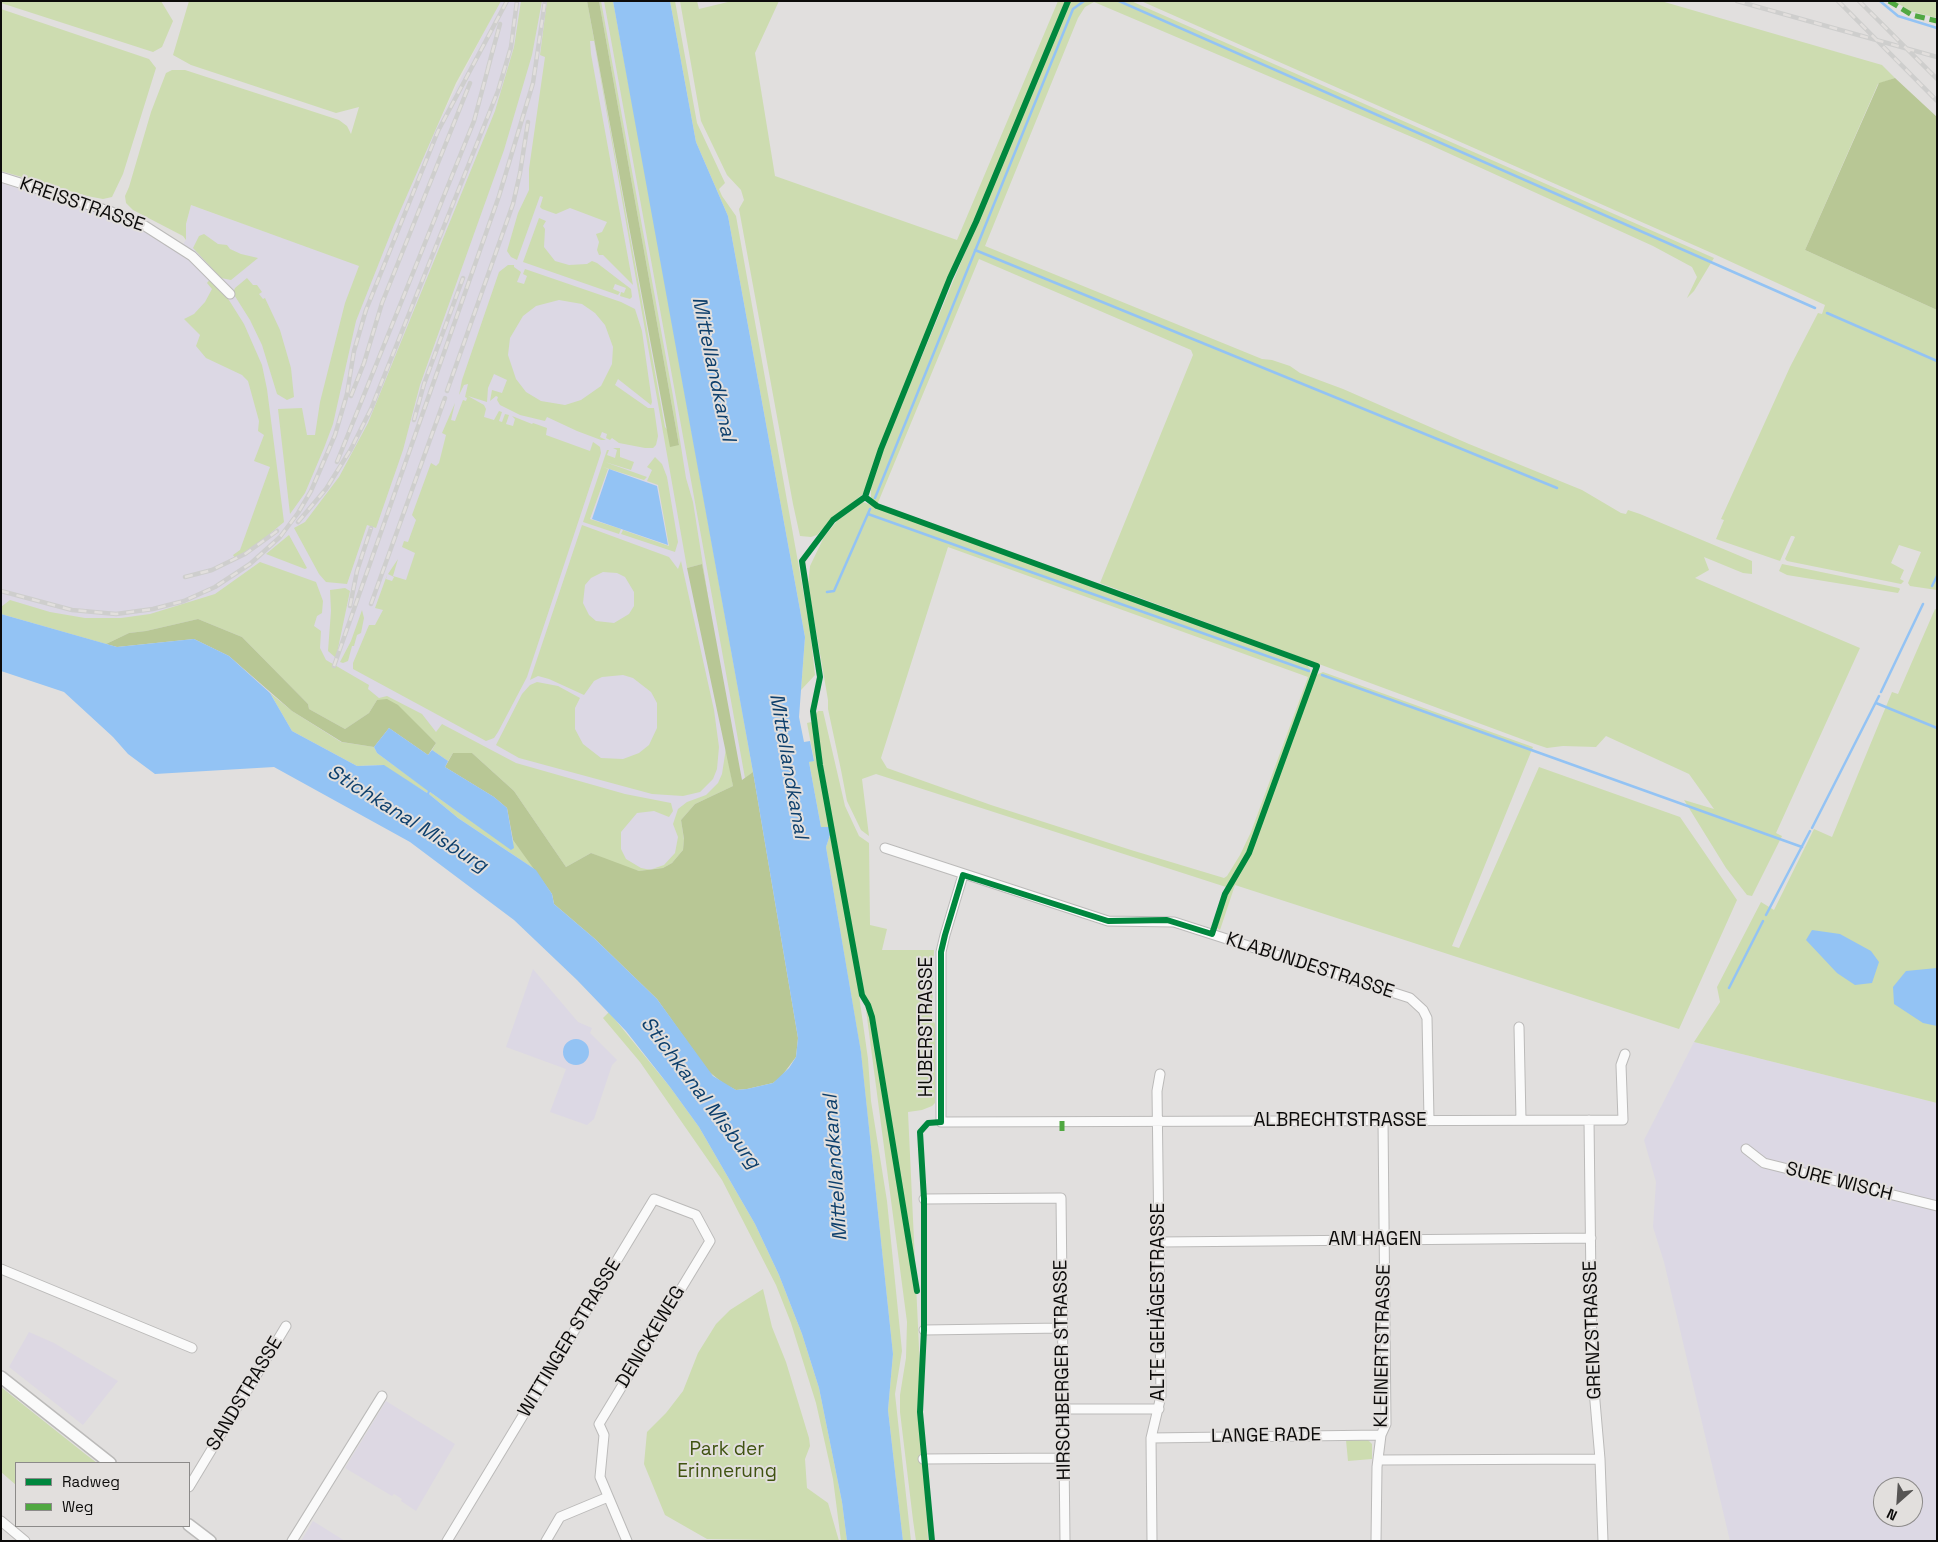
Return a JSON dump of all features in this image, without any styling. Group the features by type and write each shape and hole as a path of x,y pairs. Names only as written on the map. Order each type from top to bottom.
{"street":[{"name":"KREISSTRASSE","path":"1,177 115,213 145,226 192,256 230,294"},
{"name":"KLABUNDESTRASSE","path":"885,848 1108,921 1174,922 1410,998 1423,1010 1427,1018 1429,1120"},
{"name":"HUBERSTRASSE","path":"941,1122 942,952 944,935 963,875"},
{"path":"1519,1027 1521,1120"},
{"name":"ALBRECHTSTRASSE","path":"941,1122 1623,1120 1621,1065 1625,1054"},
{"path":"1158,1121 1156,1091 1160,1074"},
{"name":"KLEINERTSTRASSE","path":"1376,1541 1375,1489 1381,1435 1386,1424 1383,1120"},
{"name":"GRENZSTRASSE","path":"1589,1120 1592,1380 1600,1459 1603,1541"},
{"name":"ALTE GEHÄGESTRASSE","path":"1152,1541 1151,1438 1161,1396 1158,1121"},
{"name":"SURE WISCH","path":"1746,1150 1764,1163 1937,1206"},
{"name":"HIRSCHBERGER STRASSE","path":"924,1199 1061,1198 1064,1541"},
{"name":"WITTINGER STRASSE","path":"447,1541 654,1199 696,1215 710,1241"},
{"name":"AM HAGEN","path":"1160,1242 1591,1238"},
{"name":"DENICKEWEG","path":"627,1541 600,1477 604,1435 599,1424 710,1241"},
{"path":"1,1269 192,1348"},
{"name":"SANDSTRASSE","path":"190,1485 286,1326"},
{"path":"924,1330 1062,1328"},
{"path":"1,1376 109,1462"},
{"path":"292,1541 382,1396"},
{"path":"1063,1409 1159,1409"},
{"name":"LANGE RADE","path":"1151,1438 1381,1435"},
{"path":"923,1459 1064,1458"},
{"path":"1378,1460 1600,1459"},
{"path":"546,1541 560,1517 608,1497"},
{"path":"1,1521 26,1541"},
{"path":"190,1526 210,1541"}],"shaded area":[{"path":"491,1 613,1 753,772 798,1038 789,1068 374,747 328,750 229,656 1,614 1,183 129,223 178,251 186,240 186,224 191,205 336,257 435,130 496,8"},
{"path":"533,969 578,1022 592,1028 590,1033 617,1060 612,1065 594,1119 587,1125 550,1112 566,1069 506,1047"},
{"path":"1694,1042 1937,1103 1937,1541 1730,1541 1664,1262 1653,1227 1656,1182 1644,1140"},
{"path":"29,1332 54,1343 118,1381 83,1425 9,1367"},
{"path":"386,1401 455,1444 416,1511 394,1494 392,1496 345,1468"},
{"path":"313,1521 345,1541 301,1541"}],"green space":[{"path":"1,1 161,1 173,21 162,47 153,52 1,3"},
{"path":"189,1 501,1 456,83 394,225 356,321 333,424 305,493 290,514 278,409 302,408 307,435 315,435 320,402 345,303 359,266 191,205 186,224 186,240 183,236 133,210 126,203 125,196 151,112 166,73 172,70 185,70 339,120 347,126 351,134 359,107 336,113 191,65 173,55"},
{"path":"521,1 542,1 532,55 504,150 420,385 403,450 376,528 367,525 347,584 326,582 319,574 294,528 305,522 339,477 368,423 495,111 514,47"},
{"path":"547,1 587,1 665,427 679,445 599,1 601,1 673,396 686,478 693,502 712,622 702,564 687,568 594,41 590,41 591,54 633,285 603,255 599,255 597,250 599,242 596,234 602,232 607,222 570,208 556,214 542,209 540,207 543,197 540,196 517,260 511,257 507,251 518,213 529,190 529,169 545,57 540,55"},
{"path":"587,1 599,1 679,445 670,447"},
{"path":"604,1 613,1 643,161 753,772 745,778"},
{"path":"670,1 675,1 697,123 725,183 719,189 736,216 810,629 815,675 801,690 805,637 728,216 696,142"},
{"path":"680,1 697,1 699,9 732,1 779,1 755,53 775,176 957,240 1058,1 1065,1 978,214 947,280 863,494 832,519 817,535 811,537 800,536 793,504 739,209 744,200 741,190 727,175 701,121"},
{"path":"1070,1 1131,1 1714,258 1694,291 1687,298 1697,277 1692,267 1653,246 1426,143 1094,2 1085,7 1078,18 985,246 1262,359 1290,366 1300,373 1343,389 1469,444 1582,490 1621,513 1626,514 1628,510 1640,514 1752,561 1752,574 1743,573 1704,557 1709,570 1695,578 1860,648 1776,833 1782,836 1752,896 1747,895 1726,868 1684,800 1714,809 1689,774 1606,736 1596,747 1563,746 1547,748 1100,583 1193,355 1191,350 979,259 877,505 871,499 871,483 884,447"},
{"path":"1141,1 1661,1 1882,65 1895,78 1878,84 1805,250 1937,310 1937,590 1910,586 1908,583 1921,552 1899,545 1891,563 1904,570 1900,579 1904,581 1901,584 1787,561 1785,559 1795,537 1793,536 1791,536 1780,561 1716,539 1724,520 1721,519 1790,367 1818,313 1822,314 1825,305 1714,254"},
{"path":"1894,1 1937,1 1937,18 1910,11"},
{"path":"1,9 149,59 156,68 123,174 112,197 103,199 87,196 1,171"},
{"path":"1895,78 1937,117 1937,310 1805,250 1879,83"},
{"path":"539,218 546,221 543,226 545,229 544,247 555,261 569,265 587,264 592,261 597,263 631,289 632,297 630,299 620,296 621,292 624,293 626,288 615,284 613,289 620,292 618,295 523,262"},
{"path":"204,234 218,244 227,245 230,249 241,254 258,258 231,280 221,278 193,248 199,236"},
{"path":"508,265 514,265 521,272 517,282 524,284 527,276 523,274 525,269 621,302 635,309 642,331 651,405 618,379 615,385 648,408 654,408 658,436 656,445 653,448 645,448 619,443 612,438 610,440 606,438 607,434 602,432 600,437 606,440 601,440 547,417 545,421 520,415 500,405 496,396 490,401 492,390 502,393 507,380 494,374 488,388 487,402 468,396 484,405 486,409 484,417 494,420 499,411 502,412 499,421 502,422 505,414 509,415 506,424 513,426 515,419 512,416 547,428 546,435 590,451 593,442 600,447 601,453 527,677 498,732 494,738 486,741 353,669 353,663 369,625 375,625 383,610 375,608 387,575 386,579 392,581 394,577 388,574 398,559 393,576 406,580 415,553 402,547 404,541 408,542 416,520 412,515 431,463 436,466 439,463 446,435 442,433 455,403 451,420 455,421 463,400 466,401 468,384 464,385 459,395 462,380 499,272","holes":["559,300 582,304 595,313 605,325 613,347 612,364 601,386 581,400 565,405 541,401 526,392 516,379 508,355 510,338 523,316 536,306"]},
{"path":"211,278 227,297 244,324 262,365 267,389 284,522 255,546 235,558 233,555 240,550 270,467 254,461 264,435 258,431 259,421 248,381 242,375 206,358 196,346 200,335 184,319 194,314 205,302 212,289 207,283"},
{"path":"247,278 253,285 257,285 262,292 259,294 263,299 265,298 280,330 291,368 294,397 287,400 277,394 262,345 250,320 233,293 235,288"},
{"path":"613,448 620,448 620,457 634,462 631,470 605,462 647,477 644,480 603,467 608,469 590,519 621,529 619,534 583,522 607,450 609,450 607,455 615,458 617,450"},
{"path":"655,457 662,464 667,477 678,542 675,552 621,534 623,530 669,546 658,485 647,481 652,470 647,467"},
{"path":"863,502 1307,665 1310,669 1311,678 1257,827 1247,853 1226,887 876,774 862,779 869,836 861,830 847,801 828,709 808,584 810,566 824,537 837,521","holes":["948,547 1308,677 1251,832 1240,855 1224,878 991,805 887,768 881,758"]},
{"path":"582,525 669,557 678,569 681,561 714,710 719,747 717,769 713,779 700,792 683,796 652,794 519,758 496,745 522,694 530,685 537,682 558,686 580,698 575,708 575,729 583,744 601,758 623,759 639,753 649,745 657,728 657,703 651,692 633,678 623,675 602,677 594,681 584,695 549,679 538,676 530,680","holes":["603,572 617,573 625,577 634,592 634,606 629,614 614,623 596,621 589,615 583,603 585,585 591,578"]},
{"path":"289,535 307,568 305,569 266,554"},
{"path":"260,562 316,582 323,601 322,613 317,616 314,626 321,631 320,648 326,660 369,685 368,689 379,698 387,696 422,714 436,732 442,724 516,763 625,794 671,803 673,811 669,817 654,811 637,813 621,832 621,849 626,859 641,868 651,870 639,871 624,867 591,853 566,867 514,791 472,753 453,753 448,761 432,750 436,743 414,722 377,700 369,713 345,729 309,709 308,704 242,637 198,619 129,633 106,644 1,614 1,607 10,600 50,612 85,618 121,618 150,614 215,594"},
{"path":"702,564 742,780 753,772 798,1038 796,1057 781,1077 773,1083 736,1090 724,1084 708,1071 657,999 595,939 554,904 552,894 513,840 507,808 494,797 445,767 453,753 472,753 514,791 566,867 591,853 639,871 663,868 672,863 683,850 684,839 681,820 695,804 733,786 687,568"},
{"path":"1782,564 1900,589 1898,593 1787,575 1779,571"},
{"path":"345,588 350,591 336,658 328,651 331,611 330,590"},
{"path":"1935,609 1937,610 1937,1103 1694,1042 1720,1002 1717,987 1761,902 1774,910 1814,829 1832,837 1892,692 1898,694"},
{"path":"362,610 364,618 361,633 357,635 348,661 340,662 351,641"},
{"path":"198,619 242,637 308,704 309,709 345,729 369,713 377,700 387,699 398,705 436,743 428,755 389,728 374,747 342,742 292,711 229,656 194,639 117,647 106,644 129,633"},
{"path":"1323,672 1533,747 1452,946 1459,948 1539,767 1680,817 1737,900 1679,1029 1235,885 1220,930 1217,928 1229,888 1252,849 1316,675"},
{"path":"270,693 292,711 341,742 374,747 377,753 429,791 427,793 382,765 357,766 292,731"},
{"path":"818,711 823,711 845,806 859,836 869,843 870,925 887,929 882,950 934,950 932,1016 935,1024 935,1103 922,1110 908,1112 928,1541 916,1541 913,1520 900,1412 900,1395 906,1358 907,1322 861,972 846,903 816,724 815,716"},
{"path":"811,722 813,724 829,827 821,827 809,762 814,760 807,723"},
{"path":"726,748 733,786 695,804 681,820 684,840 683,850 672,863 663,868 652,869 664,865 675,853 678,837 673,824 678,809 687,802 706,795 718,783 722,774"},
{"path":"430,792 491,835 513,845 513,840 536,870 458,818 429,794"},
{"path":"830,835 855,967 868,1059 871,1101 887,1201 902,1351 895,1394 911,1541 903,1541 888,1410 893,1354 861,1053 826,847"},
{"path":"609,1012 670,1087 699,1127 755,1224 779,1275 802,1334 819,1388 842,1502 847,1541 841,1541 833,1479 816,1403 791,1323 776,1285 722,1180 640,1062 603,1018"},
{"name":"Park der Erinnerung","path":"763,1289 772,1327 786,1362 809,1438 810,1446 805,1459 807,1488 828,1503 839,1541 707,1539 665,1515 644,1464 647,1432 666,1413 683,1391 698,1353 716,1324 730,1310"},
{"path":"1,1387 96,1462 15,1462 15,1484 1,1472"},
{"path":"1367,1439 1372,1444 1372,1459 1348,1461 1346,1440"}],"water":[{"path":"613,1 670,1 696,142 728,216 805,637 799,717 804,742 810,741 814,761 809,762 821,827 829,827 830,835 826,847 861,1052 893,1354 888,1410 903,1541 847,1541 842,1502 819,1388 802,1334 779,1275 755,1224 699,1127 670,1087 626,1031 577,980 514,920 410,842 274,767 155,774 128,754 113,737 64,692 1,671 1,614 117,647 194,639 229,656 270,693 292,731 357,766 384,765 427,793 428,791 377,753 374,747 389,728 428,755 432,750 448,761 445,767 494,797 507,808 514,848 511,850 430,792 429,794 458,818 536,870 552,894 554,904 595,939 657,999 713,1076 736,1090 747,1089 773,1083 789,1068 796,1057 798,1038 753,772"},
{"path":"609,469 657,486 668,545 592,519"},
{"path":"1812,930 1840,934 1871,951 1879,962 1872,983 1855,985 1837,973 1806,940"},
{"path":"1937,968 1937,1026 1923,1023 1894,1004 1893,987 1906,971"},
{"path":"576,1039 585,1043 589,1052 585,1061 576,1065 567,1061 563,1052 567,1043"}],"waterway":[{"path":"875,498 1073,9 1084,1"},
{"path":"1119,1 1815,308"},
{"path":"1880,1 1898,16 1937,28"},
{"path":"975,250 1557,488"},
{"path":"1827,313 1937,361"},
{"path":"827,592 834,591 870,509"},
{"path":"868,514 1309,671"},
{"path":"1932,586 1937,576"},
{"path":"1881,692 1923,604"},
{"path":"1322,675 1802,847"},
{"path":"1812,828 1879,696"},
{"path":"1876,703 1937,728"},
{"path":"1766,915 1810,831"},
{"path":"1729,988 1763,921"}],"railway":[{"path":"1,591 72,610 116,614 153,609 184,601 215,587 250,564 280,537 298,513 311,491 335,435 347,394 354,351 366,310 438,131 507,1"},
{"path":"298,522 326,489 351,449 371,409 498,91 511,47 517,1"},
{"path":"334,666 499,196 533,83 545,1"},
{"path":"1737,1 1937,57"},
{"path":"1838,1 1937,101"},
{"path":"1859,1 1937,79"},
{"path":"488,68 500,24"},
{"path":"337,462 474,121 490,61"},
{"path":"351,396 364,363 382,303 470,83"},
{"path":"447,391 513,204 528,122"},
{"path":"414,420 424,384 463,278"},
{"path":"371,604 445,398"},
{"path":"350,606 357,571 371,528"},
{"path":"185,577 212,570 245,554 277,531"}],"marked path":[{"path":"1889,1 1912,15 1937,21"},
{"path":"1062,1121 1062,1135"}],"cycle path":[{"path":"917,1291 872,1017 862,995 820,765 813,711 820,677 802,561 833,520 865,497 881,449 950,278 976,222 1068,1"},
{"path":"865,497 877,506 1317,666 1249,853 1225,894 1212,934 1167,920 1108,921 963,875 941,952 941,1122 928,1123 920,1132 924,1199 924,1330 920,1412 932,1541"}],"water label":[{"name":"Mittellandkanal","path":"713,369"},
{"name":"Mittellandkanal","path":"788,766"},
{"name":"Stichkanal Misburg","path":"407,819"},
{"name":"Stichkanal Misburg","path":"700,1093"},
{"name":"Mittellandkanal","path":"836,1168"}]}
